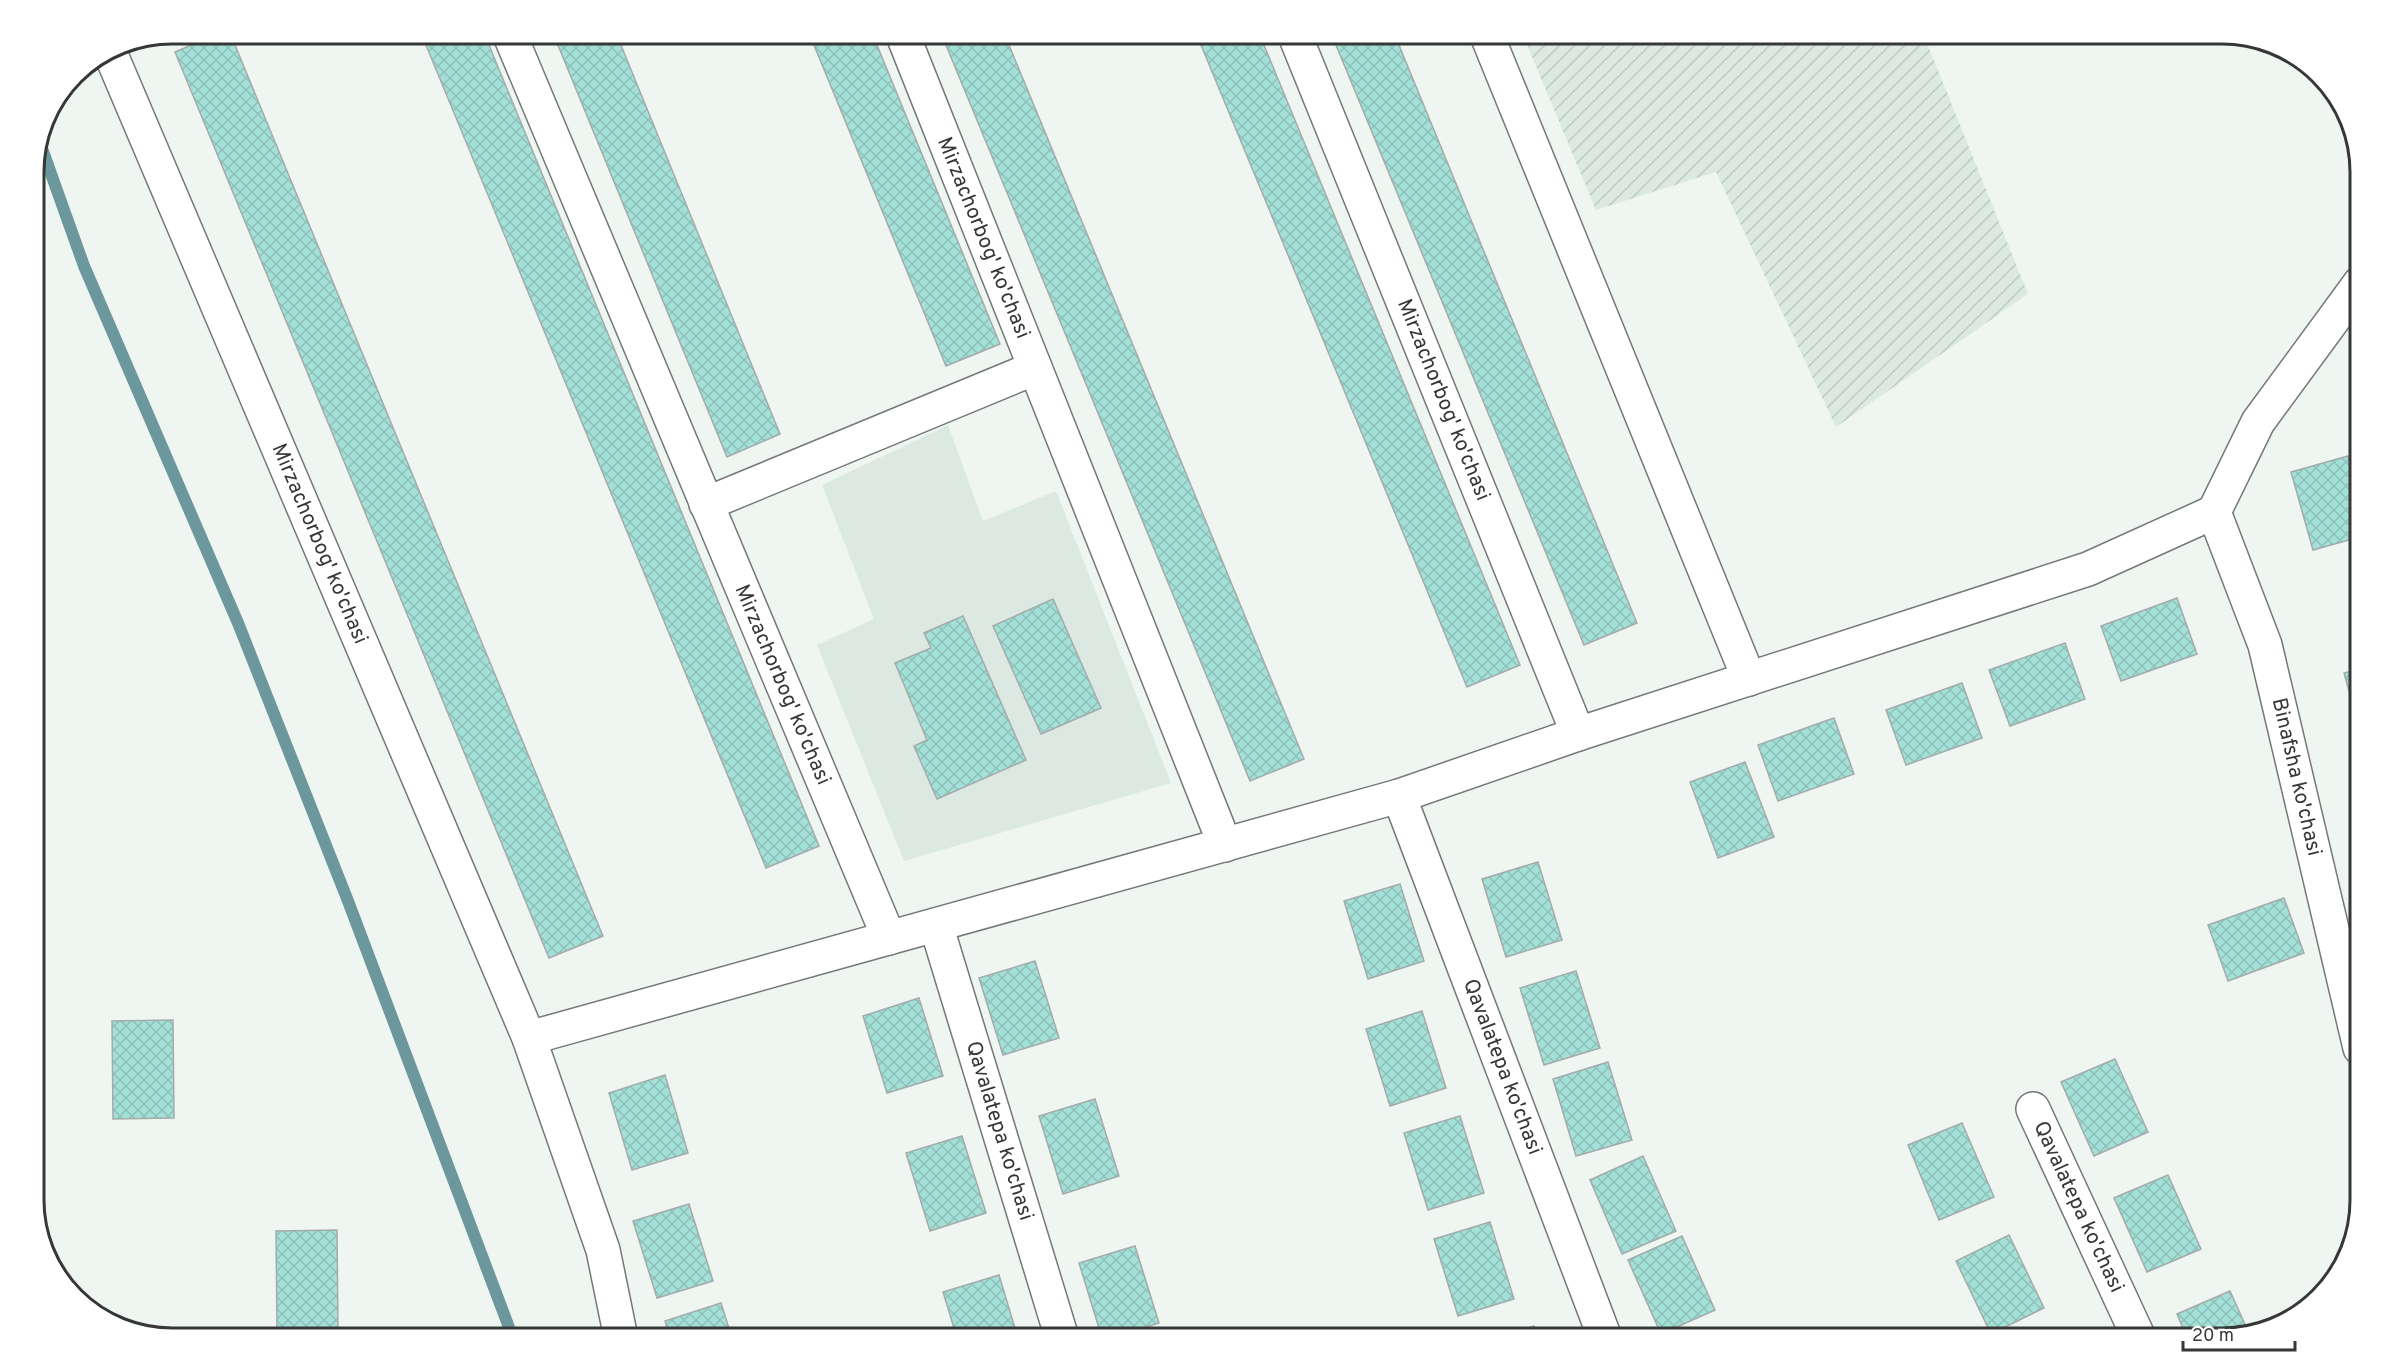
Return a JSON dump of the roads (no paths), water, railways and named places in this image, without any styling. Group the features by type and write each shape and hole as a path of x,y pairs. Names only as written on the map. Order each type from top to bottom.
{"street":[{"name":"Mirzachorbog' ko'chasi","path":"514,44 888,938"},
{"name":"Mirzachorbog' ko'chasi","path":"906,44 1225,845"},
{"name":"Mirzachorbog' ko'chasi","path":"1297,44 1578,734"},
{"path":"1490,44 1749,679"},
{"name":"Mirzachorbog' ko'chasi","path":"113,59 529,1038 603,1250 619,1328"},
{"path":"529,1038 1399,796 1578,734 2088,569 2214,512 2258,422 2349,298"},
{"path":"706,504 1035,368"},
{"name":"Binafsha ko'chasi","path":"2214,512 2265,645 2350,1005"},
{"name":"Qavalatepa ko'chasi","path":"1399,796 1601,1328"},
{"name":"Qavalatepa ko'chasi","path":"936,925 1059,1328"},
{"name":"Qavalatepa ko'chasi","path":"2033,1109 2134,1328"}],"waterway":[{"path":"45,156 84,266 238,623 348,901 509,1328"}]}
